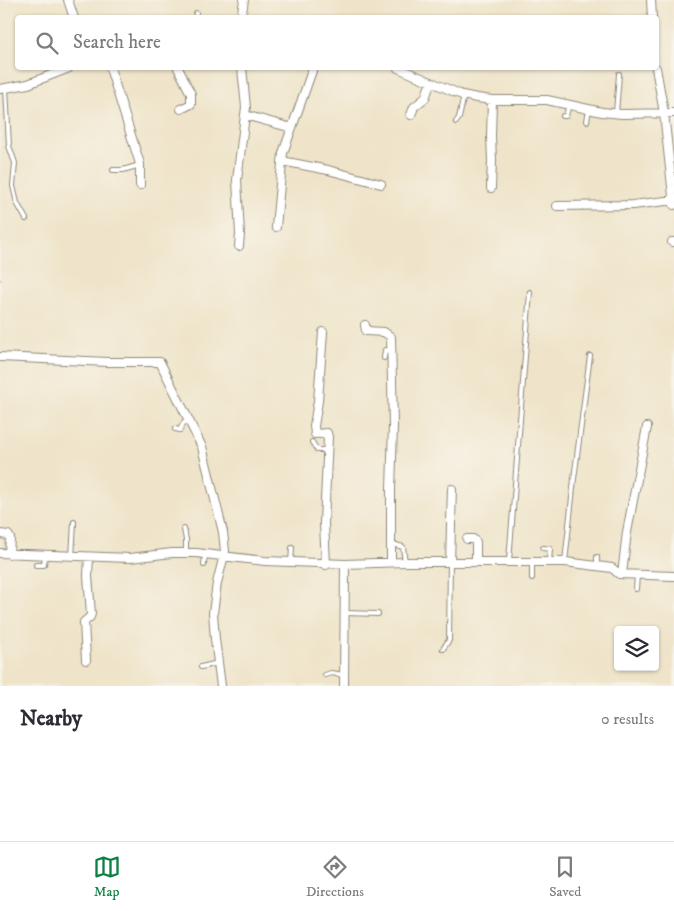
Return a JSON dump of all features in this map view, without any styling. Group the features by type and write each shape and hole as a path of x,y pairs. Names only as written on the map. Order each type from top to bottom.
{"street":[{"path":"68,0 73,15"},
{"path":"241,15 244,0"},
{"path":"652,0 652,15"},
{"path":"3,89 28,84 64,70"},
{"path":"111,70 140,165 140,185"},
{"path":"179,70 192,98 191,104 181,110"},
{"path":"239,246 237,180 246,95 242,70"},
{"path":"276,227 284,149 312,70"},
{"path":"408,70 431,82 464,95 492,100 547,100 616,113 674,113"},
{"path":"656,70 664,113 665,139 674,205"},
{"path":"411,114 414,107 425,98 431,82"},
{"path":"492,100 492,188"},
{"path":"245,115 292,128"},
{"path":"282,161 328,170 381,184"},
{"path":"557,206 568,209 674,200"},
{"path":"365,325 366,331 384,332 391,337 393,426 390,489 391,562"},
{"path":"322,332 318,401 314,426 316,434 327,433 328,450 324,523 326,565"},
{"path":"0,357 108,362 160,362 202,447 225,543 213,613 221,686"},
{"path":"622,574 627,532 647,427"},
{"path":"450,561 452,489"},
{"path":"0,534 9,536 9,554"},
{"path":"467,539 473,539 476,542 476,561"},
{"path":"0,553 130,558 186,553 326,565 450,561 565,562 588,568 597,566 612,568 622,574 674,576"},
{"path":"86,660 84,622 90,618 91,614 88,576 89,557"},
{"path":"344,686 345,564"}],"lane":[{"path":"616,113 619,74"},
{"path":"3,89 9,146 15,163 13,186 17,203 26,219"},
{"path":"456,122 464,95"},
{"path":"563,116 566,116 569,104"},
{"path":"587,121 589,109"},
{"path":"113,170 123,170 140,165"},
{"path":"508,561 530,292"},
{"path":"384,358 385,350 391,351"},
{"path":"565,562 590,356"},
{"path":"175,429 180,430 184,422 190,422"},
{"path":"312,442 317,450 328,450"},
{"path":"72,556 74,522"},
{"path":"184,529 186,553"},
{"path":"396,545 404,547 405,562"},
{"path":"291,562 292,548"},
{"path":"543,548 550,549 548,562"},
{"path":"204,566 205,554"},
{"path":"36,565 44,565 45,555"},
{"path":"597,557 597,566"},
{"path":"443,649 449,640 450,561"},
{"path":"532,561 532,578"},
{"path":"636,589 637,575"},
{"path":"344,613 378,614"},
{"path":"201,667 218,663"},
{"path":"326,675 331,673 344,675"}]}
